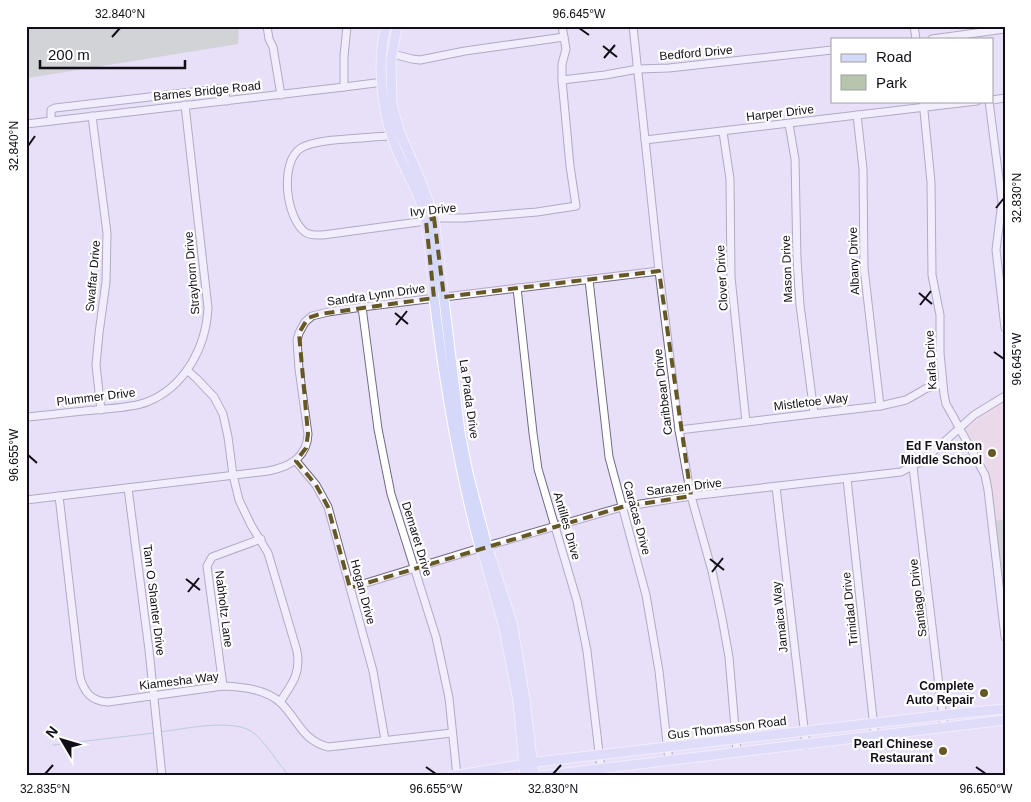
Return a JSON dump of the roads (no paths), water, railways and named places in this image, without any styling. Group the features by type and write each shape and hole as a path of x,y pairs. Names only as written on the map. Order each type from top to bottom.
{"main road":[{"name":"La Prada Drive","path":"386,26 380,51 396,134 430,220 444,298 460,432 484,547 485,560 520,695 522,739 528,764 534,776"},
{"name":"La Prada Drive","path":"386,81 397,26"},
{"name":"La Prada Drive","path":"430,220 434,298 457,454 484,547"},
{"name":"Gus Thomasson Road","path":"452,776 600,755 1005,709"},
{"name":"Gus Thomasson Road","path":"540,776 1005,720"},
{"name":"La Prada Drive","path":"525,776 528,764"}],"street":[{"path":"267,26 269,39 274,47 280,95"},
{"path":"344,88 344,56 347,26"},
{"name":"Ivy Drive","path":"396,134 325,142 300,148 294,156 288,174 289,199 293,217 306,233 314,236 430,220 537,212 576,206 570,166 562,80 562,64 566,49 562,26"},
{"name":"Caribbean Drive","path":"633,26 659,271 679,430 690,496 712,572 729,656 737,752"},
{"path":"940,38 1005,30"},
{"path":"380,51 420,60 466,51 564,37"},
{"name":"Bedford Drive","path":"562,80 638,69 669,68 831,50"},
{"name":"Barnes Bridge Road","path":"26,124 344,88 386,81"},
{"path":"51,120 50,113 55,108 218,89 224,91 227,101"},
{"name":"Harper Drive","path":"646,140 789,124 924,104 960,102"},
{"path":"989,102 1002,202 996,250 1005,328"},
{"name":"Karla Drive","path":"924,104 931,182 932,275 940,314 942,384 946,404 985,475 1003,603 1005,637"},
{"name":"Strayhorn Drive","path":"185,106 208,308 204,335 198,354 187,370"},
{"name":"Albany Drive","path":"857,114 863,169 864,268 880,406"},
{"name":"Swaffar Drive","path":"92,116 107,233 106,282 96,365 101,410"},
{"name":"Mason Drive","path":"789,124 795,159 800,305 814,413"},
{"name":"Clover Drive","path":"724,132 730,179 731,277 746,422"},
{"name":"Sandra Lynn Drive","path":"296,462 306,448 308,434 297,340 305,322 312,316 362,307 659,271"},
{"name":"Caracas Drive","path":"589,280 609,458 646,594 654,637 669,761"},
{"name":"Antilles Drive","path":"517,288 538,469 577,601 587,652 601,769"},
{"name":"Demaret Drive","path":"362,307 378,429 391,494 436,637 449,698 456,775"},
{"path":"187,370 214,397 222,414 239,500 268,553 299,660 296,678 280,702"},
{"name":"Plummer Drive","path":"26,417 126,407 146,402 164,394 187,370"},
{"name":"Mistletoe Way","path":"679,430 880,406 906,400 927,388 942,384"},
{"name":"Sarazen Drive","path":"350,588 415,567 622,507 690,496 901,472 924,460 974,415 1005,396"},
{"path":"26,500 278,469 296,462"},
{"name":"Hogan Drive","path":"296,462 316,485 328,507 373,671 385,740"},
{"name":"Santiago Drive","path":"913,467 944,727"},
{"name":"Trinidad Drive","path":"847,479 875,737"},
{"name":"Jamaica Way","path":"776,487 806,745"},
{"name":"Tam O Shanter Drive","path":"128,488 162,776"},
{"name":"Kiamesha Way","path":"59,496 80,677 84,689 92,697 102,701 223,686 242,687 261,692 280,702 307,736 328,747 452,733"},
{"name":"Nabholtz Lane","path":"223,686 207,566 212,557 261,539"}],"waterway":[{"path":"160,732 223,725 246,729 260,739 289,776"},
{"path":"53,745 154,733"}],"place":[{"name":"Ed F Vanston Middle School","path":"992,453"},
{"name":"Complete Auto Repair","path":"984,693"},
{"name":"Pearl Chinese Restaurant","path":"943,751"}]}
